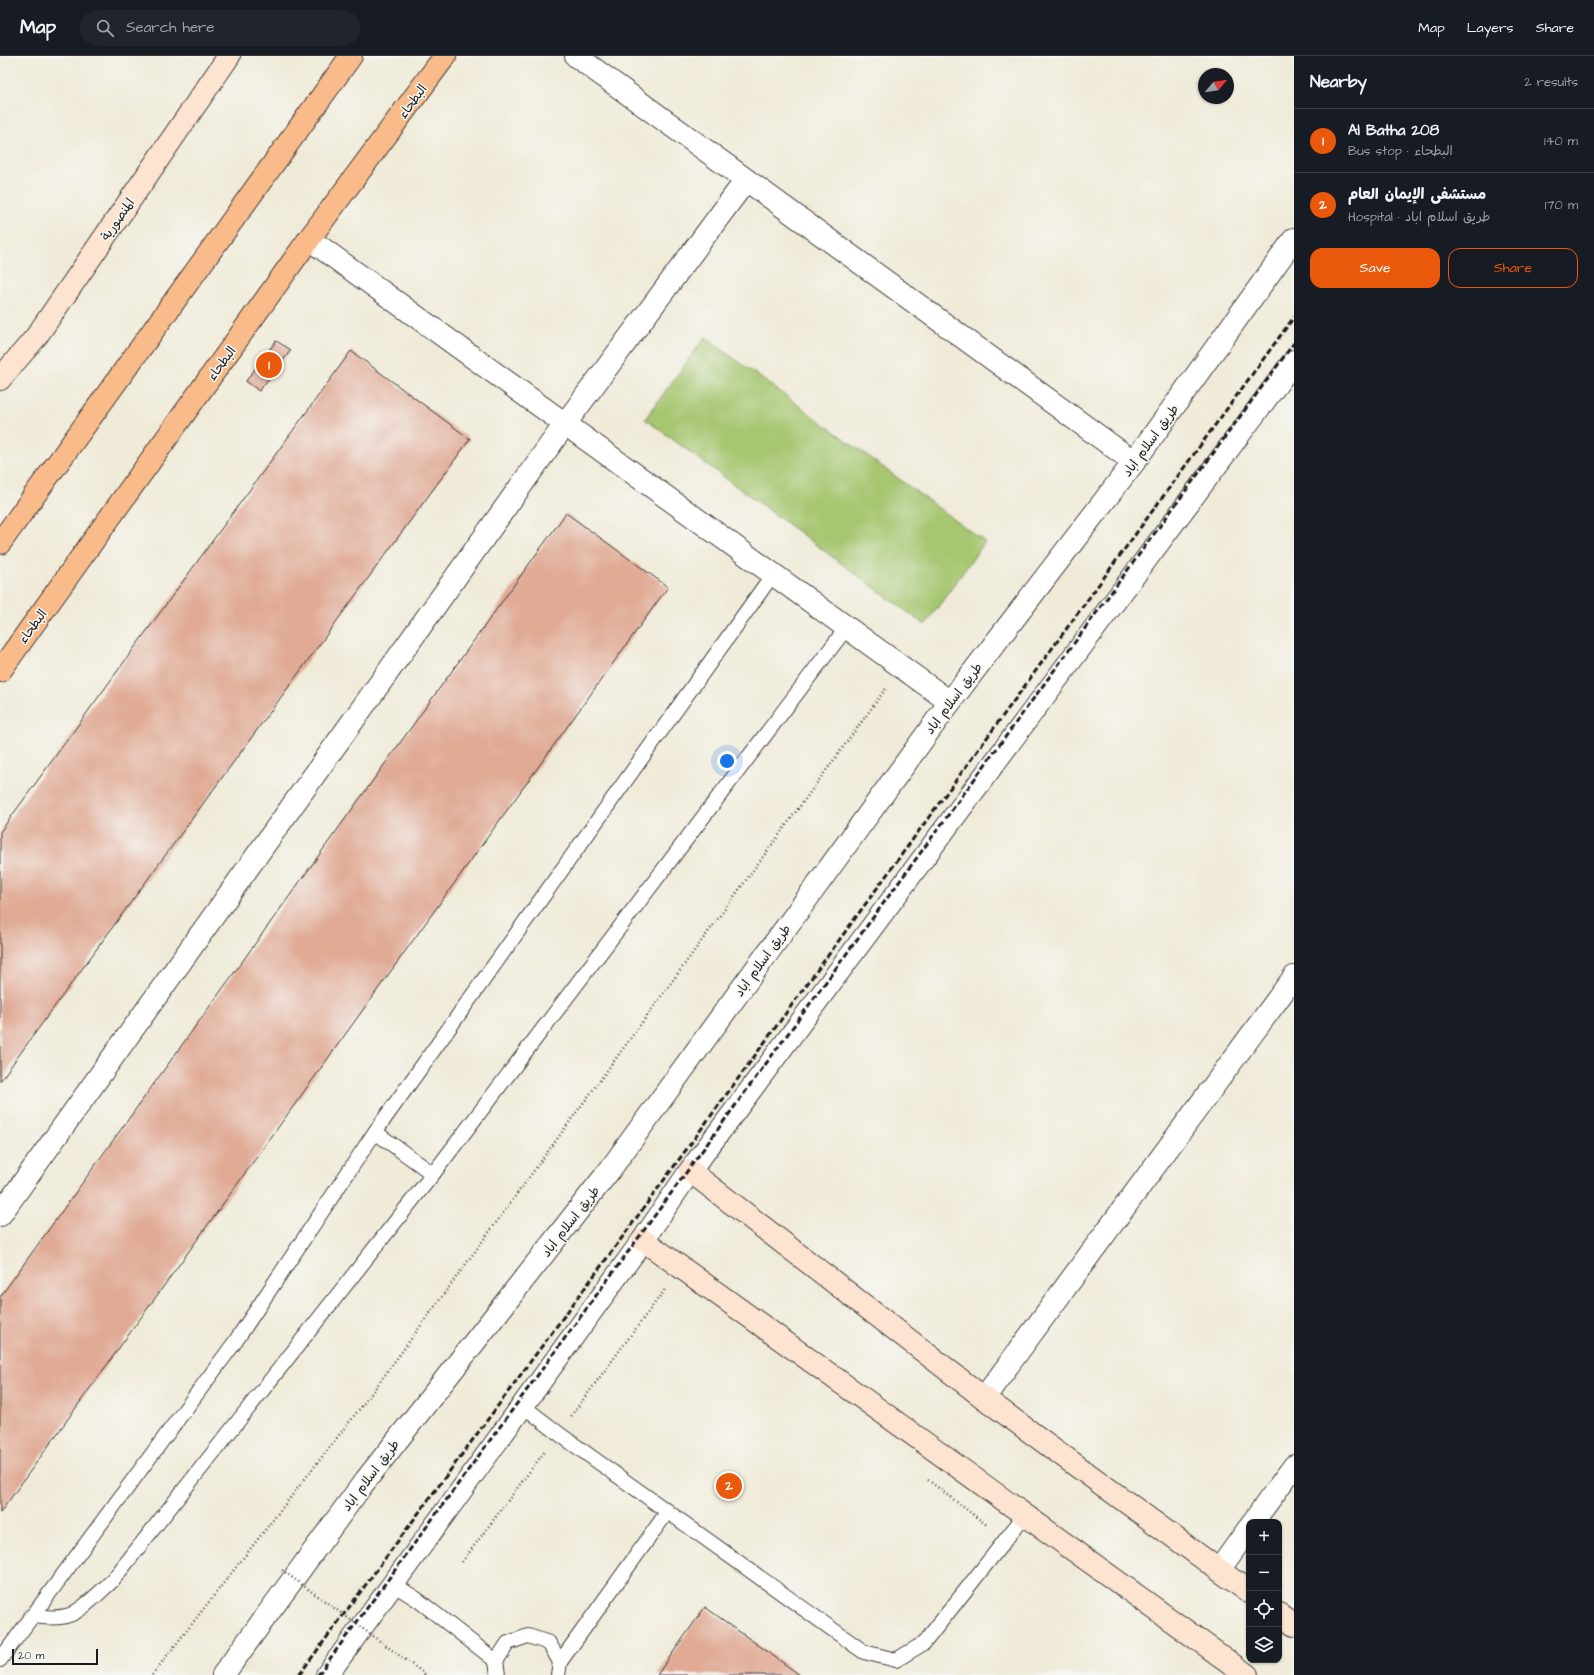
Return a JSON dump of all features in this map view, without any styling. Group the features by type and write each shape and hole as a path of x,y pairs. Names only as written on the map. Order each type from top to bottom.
{"main road":[{"path":"0,543 351,56"},
{"name":"البطحاء","path":"0,671 310,239 445,56"}],"street":[{"name":"المنصورية","path":"0,379 36,337 229,56"},
{"path":"576,56 1134,462"},
{"path":"0,1215 565,424 746,180"},
{"path":"310,239 950,702"},
{"name":"طريق اسلام اباد","path":"223,1675 362,1485 609,1171 950,702 1134,462 1294,239"},
{"path":"327,1675 643,1240 690,1171 1294,361"},
{"path":"984,1398 1294,977"},
{"path":"690,1171 984,1398 1248,1591"},
{"path":"643,1240 1247,1675"},
{"path":"1255,1519 1294,1466"},
{"path":"1219,1570 1246,1532"},
{"path":"1282,1616 1294,1625"}],"lane":[{"path":"0,1660 31,1616 235,1342 375,1132 773,574"},
{"path":"31,1616 50,1618 68,1616 84,1606 112,1581 433,1174 847,627"},
{"path":"375,1132 433,1174"},
{"path":"523,1406 558,1434 864,1652 896,1660 924,1643 1007,1540 1025,1515"},
{"path":"559,1668 668,1511"},
{"path":"392,1584 418,1600 496,1661"},
{"path":"498,1675 496,1661 508,1643 528,1636 549,1644 559,1668"}],"path":[{"path":"152,1675 368,1398 901,667"},
{"path":"462,1562 669,1284"},
{"path":"924,1477 1007,1540"},
{"path":"282,1570 425,1675"}],"green space":[{"path":"705,337 985,542 925,625 645,419"}],"building":[{"path":"276,341 291,350 259,391 246,381"},
{"path":"351,351 470,439 0,1081 0,832"},
{"path":"566,513 668,587 0,1513 0,1297"},
{"path":"705,1607 800,1675 657,1675"}],"railway":[{"path":"299,1675 621,1239 1294,317"},
{"path":"318,1675 1294,343"}],"place":[{"name":"Al Batha 208","path":"269,365"},
{"name":"مستشفى الإيمان العام","path":"729,1486"}]}
